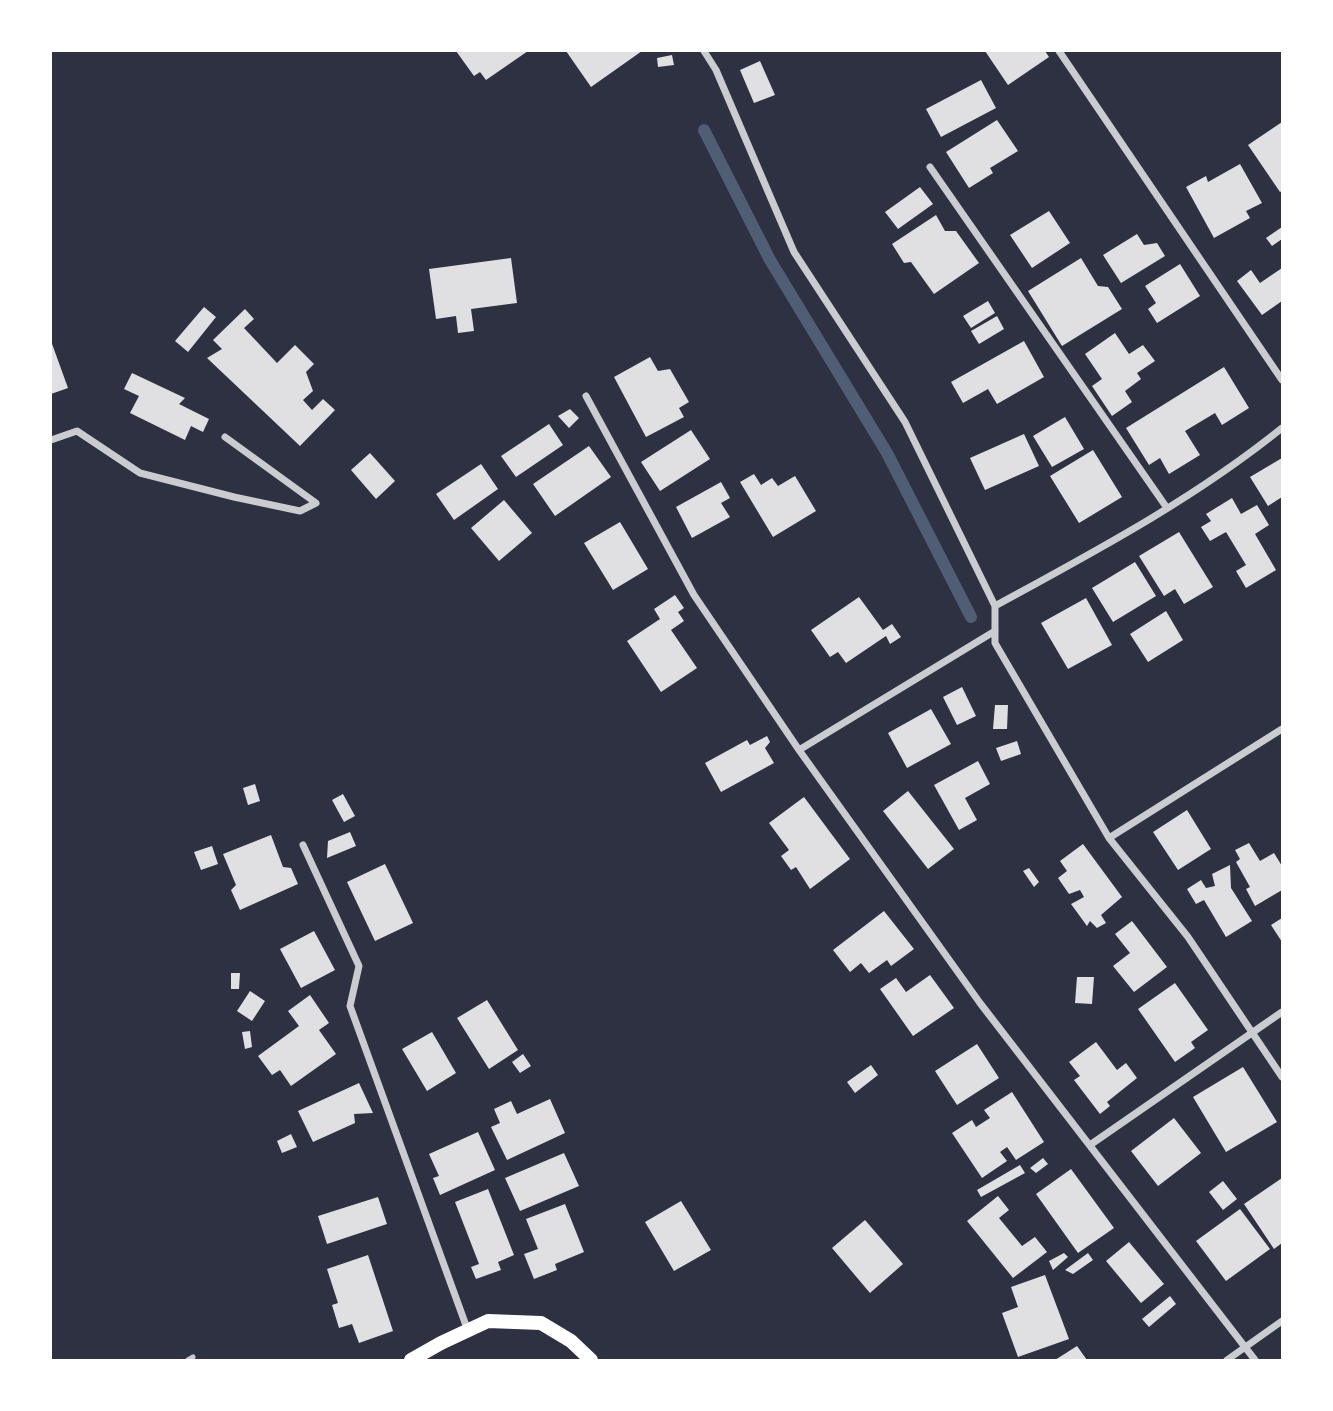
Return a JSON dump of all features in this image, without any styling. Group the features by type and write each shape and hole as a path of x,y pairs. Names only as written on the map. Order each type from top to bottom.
{"main road":[{"path":"411,1360 488,1321 541,1323 571,1340 591,1360"}],"street":[{"path":"704,51 716,70 794,252 905,422 995,606 995,643 1109,838 1188,937 1282,1077"},
{"path":"1059,51 1282,380"},
{"path":"930,167 1167,508"},
{"path":"586,396 694,595 799,750 980,1003 1255,1360"},
{"path":"995,606 1126,534 1247,456 1282,428"},
{"path":"51,440 77,432 140,473 300,511 316,503 225,437"},
{"path":"799,750 995,631"},
{"path":"1109,838 1282,729"},
{"path":"303,845 359,966 350,1006 468,1331"},
{"path":"1090,1145 1282,1012"},
{"path":"1227,1360 1282,1321"}],"building":[{"path":"456,51 528,51 486,80 480,72 474,76"},
{"path":"566,51 642,51 591,87"},
{"path":"985,51 1045,51 1049,57 1008,85"},
{"path":"672,55 674,65 658,67 657,58"},
{"path":"760,61 775,95 754,103 740,70"},
{"path":"981,80 996,108 941,137 926,109"},
{"path":"997,120 1018,151 990,168 993,173 969,188 946,152"},
{"path":"1282,122 1282,191 1280,192 1248,145"},
{"path":"1240,164 1262,203 1246,211 1250,218 1214,238 1186,187 1206,176 1208,182"},
{"path":"920,187 933,204 898,229 885,212"},
{"path":"1049,211 1070,243 1032,268 1010,235"},
{"path":"936,215 945,231 956,231 979,263 934,294 911,262 904,263 892,244"},
{"path":"1282,227 1282,239 1272,246 1266,238"},
{"path":"1137,234 1144,245 1157,243 1165,256 1121,283 1103,255"},
{"path":"511,258 517,303 471,309 474,331 458,333 456,316 436,319 429,269"},
{"path":"1081,258 1098,286 1108,287 1122,309 1062,346 1028,291"},
{"path":"1180,264 1200,296 1157,323 1148,309 1156,303 1145,286"},
{"path":"1282,268 1282,301 1262,315 1237,281 1251,270 1260,283"},
{"path":"988,301 995,313 971,328 963,316"},
{"path":"204,307 216,317 188,352 175,341"},
{"path":"245,309 254,319 244,328 277,363 295,345 314,364 306,372 313,391 303,400 312,410 323,399 335,410 300,446 207,358 222,349 213,340"},
{"path":"997,316 1004,329 979,344 971,331"},
{"path":"1115,333 1129,354 1143,345 1155,361 1137,373 1141,379 1125,391 1132,402 1112,416 1092,386 1102,379 1085,354"},
{"path":"51,341 68,388 51,394"},
{"path":"1024,341 1044,377 997,404 988,389 963,403 951,382"},
{"path":"650,357 658,371 670,369 689,402 679,408 684,417 646,437 614,377"},
{"path":"1224,367 1249,408 1222,425 1215,413 1185,431 1200,455 1169,474 1160,458 1149,465 1126,428"},
{"path":"132,373 185,398 179,404 209,419 203,432 191,426 185,440 130,413 139,396 124,389"},
{"path":"570,409 579,418 569,428 558,416"},
{"path":"1065,417 1084,449 1052,467 1033,436"},
{"path":"549,424 563,445 516,477 501,456"},
{"path":"691,430 710,459 660,491 641,462"},
{"path":"1024,434 1039,466 985,490 970,458"},
{"path":"589,446 611,477 555,516 533,484"},
{"path":"1093,450 1122,497 1079,523 1050,476"},
{"path":"370,453 395,481 376,499 351,470"},
{"path":"1282,458 1282,497 1268,506 1250,477"},
{"path":"481,464 498,489 454,520 436,494"},
{"path":"754,474 761,485 772,478 778,486 795,476 816,511 773,537 740,482"},
{"path":"721,482 730,498 721,503 730,517 692,538 676,507"},
{"path":"1232,498 1241,514 1257,505 1269,525 1255,534 1276,570 1246,588 1236,571 1246,565 1226,532 1210,541 1201,527 1211,521 1206,514"},
{"path":"504,500 532,533 499,561 471,528"},
{"path":"620,522 648,569 613,590 584,543"},
{"path":"1179,532 1213,587 1184,604 1175,589 1164,596 1139,556"},
{"path":"1135,562 1156,596 1113,622 1092,588"},
{"path":"675,595 684,608 678,612 684,621 671,630 697,668 661,692 627,641 660,619 654,609"},
{"path":"859,597 883,630 892,624 901,637 890,644 886,636 846,663 838,652 830,657 811,630"},
{"path":"1086,598 1112,645 1068,669 1041,623"},
{"path":"1166,611 1183,640 1148,662 1130,634"},
{"path":"962,687 976,716 957,725 943,697"},
{"path":"995,705 1008,705 1007,729 993,729"},
{"path":"931,709 951,744 907,768 888,733"},
{"path":"767,736 770,742 765,748 774,763 721,792 705,763 747,740 750,745"},
{"path":"1017,741 1021,754 1001,761 996,748"},
{"path":"978,761 990,784 965,798 977,820 959,830 934,785"},
{"path":"255,784 260,801 248,805 243,788"},
{"path":"908,791 954,849 928,869 883,811"},
{"path":"343,794 355,816 344,822 332,800"},
{"path":"804,797 850,859 810,889 796,867 791,870 781,856 789,850 769,823"},
{"path":"1187,810 1211,849 1178,870 1153,832"},
{"path":"350,832 356,846 327,858 328,841"},
{"path":"271,835 283,867 291,868 298,884 240,910 231,890 236,885 223,854"},
{"path":"1249,843 1260,861 1274,853 1282,866 1282,890 1255,906 1246,889 1250,887 1236,862 1240,859 1235,850"},
{"path":"1083,844 1122,897 1101,915 1106,923 1097,928 1090,921 1087,926 1071,904 1084,897 1080,890 1069,894 1058,878 1067,871 1060,861"},
{"path":"212,846 218,864 201,870 194,852"},
{"path":"385,864 413,923 375,941 347,882"},
{"path":"1230,865 1231,888 1252,921 1226,937 1204,900 1196,904 1187,889 1201,880 1206,888 1215,886 1212,874"},
{"path":"1029,868 1039,882 1034,887 1023,871"},
{"path":"884,911 914,949 891,966 887,960 869,973 861,963 850,972 833,950"},
{"path":"1282,918 1282,942 1271,925"},
{"path":"1132,921 1167,967 1134,992 1113,966 1130,953 1115,934"},
{"path":"314,931 335,970 301,988 280,949"},
{"path":"231,973 240,973 239,989 231,989"},
{"path":"930,975 954,1008 913,1036 880,989 896,978 906,992"},
{"path":"1077,977 1094,977 1092,1004 1075,1003"},
{"path":"1175,983 1208,1030 1191,1042 1195,1048 1175,1062 1138,1009"},
{"path":"250,991 265,1001 252,1021 237,1011"},
{"path":"310,995 329,1023 319,1030 336,1054 291,1086 280,1070 272,1075 258,1056 299,1026 288,1011"},
{"path":"487,1000 518,1050 489,1069 457,1018"},
{"path":"250,1031 252,1047 245,1049 242,1032"},
{"path":"432,1032 456,1073 427,1091 402,1049"},
{"path":"1096,1042 1117,1070 1126,1063 1137,1078 1107,1102 1110,1106 1100,1114 1074,1080 1080,1076 1069,1062"},
{"path":"977,1044 999,1078 957,1105 935,1071"},
{"path":"523,1054 531,1066 520,1073 512,1062"},
{"path":"871,1065 878,1075 855,1093 847,1082"},
{"path":"1243,1067 1277,1122 1226,1152 1193,1097"},
{"path":"359,1083 373,1113 354,1114 355,1123 313,1142 298,1111"},
{"path":"1012,1092 1044,1142 1016,1160 1007,1147 1000,1152 1007,1161 982,1178 952,1133 972,1120 976,1127 990,1118 984,1110"},
{"path":"550,1099 565,1133 507,1160 491,1127 500,1123 494,1109 511,1101 517,1114"},
{"path":"1174,1118 1201,1153 1158,1186 1131,1151"},
{"path":"478,1132 495,1170 440,1195 433,1178 439,1176 429,1154"},
{"path":"291,1134 297,1147 282,1153 277,1141"},
{"path":"564,1153 579,1186 520,1211 505,1178"},
{"path":"1043,1158 1048,1164 1036,1173 1030,1168"},
{"path":"1020,1165 1025,1173 981,1197 977,1190"},
{"path":"1071,1169 1114,1228 1078,1253 1036,1194"},
{"path":"1282,1178 1282,1243 1274,1249 1244,1204"},
{"path":"1223,1181 1237,1199 1223,1210 1209,1192"},
{"path":"488,1189 514,1255 498,1262 501,1270 476,1279 471,1267 479,1264 455,1202"},
{"path":"998,1196 1009,1210 999,1218 1022,1246 1035,1237 1047,1252 1013,1278 967,1221"},
{"path":"378,1197 387,1224 327,1244 318,1216"},
{"path":"681,1201 711,1250 674,1271 645,1222"},
{"path":"565,1204 584,1252 555,1264 557,1270 534,1279 524,1254 538,1249 526,1219"},
{"path":"1240,1209 1270,1249 1226,1281 1196,1241"},
{"path":"865,1220 903,1264 870,1293 832,1248"},
{"path":"1129,1242 1164,1284 1141,1303 1106,1261"},
{"path":"1064,1253 1068,1257 1053,1270 1049,1261"},
{"path":"1088,1253 1093,1260 1073,1274 1065,1270"},
{"path":"368,1255 393,1331 359,1343 352,1324 339,1328 332,1305 338,1303 327,1269"},
{"path":"1045,1275 1069,1339 1018,1357 1002,1313 1018,1307 1011,1287"},
{"path":"1170,1296 1176,1304 1149,1327 1142,1319"},
{"path":"1077,1346 1087,1360 1055,1360"}],"waterway":[{"path":"704,130 770,260 887,453 971,617"}]}
